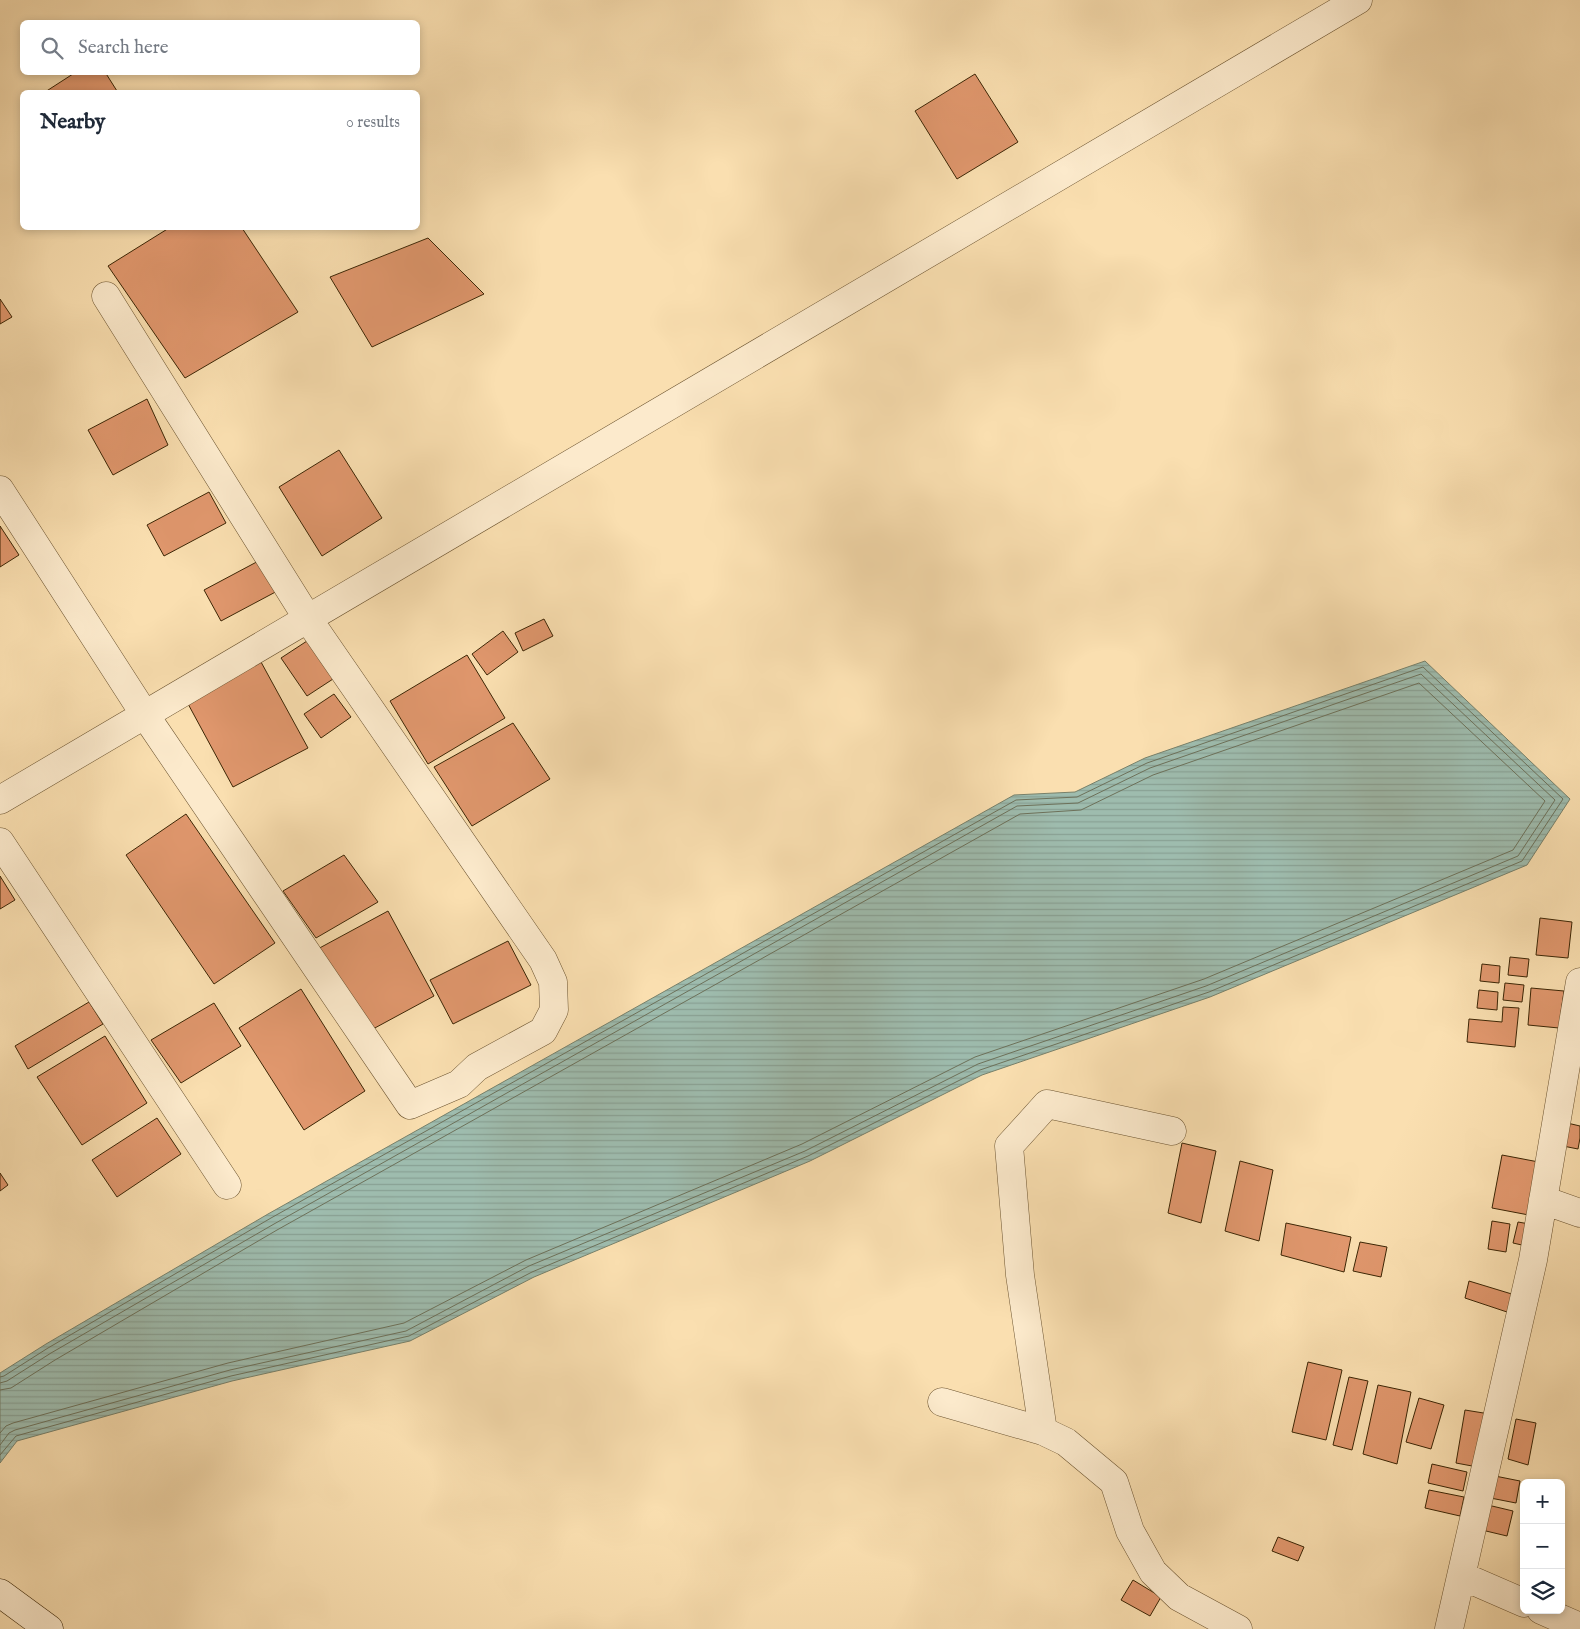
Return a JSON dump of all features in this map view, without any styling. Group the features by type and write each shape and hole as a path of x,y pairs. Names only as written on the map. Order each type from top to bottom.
{"street":[{"path":"0,800 1358,0"},
{"path":"0,490 144,715 410,1105 459,1084 477,1067 543,1031 554,1010 553,982 543,960 308,619 106,296"},
{"path":"0,842 227,1185"},
{"path":"1449,1629 1533,1260 1580,982"},
{"path":"1043,1431 1020,1275 1009,1146 1047,1104 1172,1131"},
{"path":"1543,1200 1580,1213"},
{"path":"942,1402 1043,1431 1066,1442 1114,1482 1130,1531 1153,1572 1179,1597 1238,1629"},
{"path":"1462,1576 1520,1601"},
{"path":"0,1593 49,1629"},
{"path":"1550,1614 1580,1627"}],"water":[{"path":"1425,661 1570,799 1527,865 1210,997 982,1075 810,1161 534,1277 410,1341 232,1381 17,1441 0,1463 0,1373 268,1214 1014,795 1075,792 1145,758"}],"building":[{"path":"975,74 1018,142 957,179 915,111"},
{"path":"71,75 107,75 116,90 48,90"},
{"path":"166,230 243,230 298,312 185,378 108,266"},
{"path":"428,238 484,294 372,347 330,277"},
{"path":"0,299 12,317 0,324"},
{"path":"147,399 168,445 113,475 88,430"},
{"path":"339,450 382,518 322,556 279,487"},
{"path":"209,492 226,523 164,556 147,525"},
{"path":"0,526 19,555 0,567"},
{"path":"266,557 283,588 221,621 204,590"},
{"path":"544,619 553,636 523,651 515,633"},
{"path":"503,631 518,652 487,675 472,654"},
{"path":"307,641 333,679 307,696 281,658"},
{"path":"467,655 505,718 428,764 390,701"},
{"path":"261,662 308,748 233,787 187,702"},
{"path":"334,694 351,717 321,738 304,714"},
{"path":"513,723 550,779 472,826 434,767"},
{"path":"186,814 275,943 214,984 126,855"},
{"path":"344,855 378,902 316,938 283,891"},
{"path":"0,876 15,900 0,909"},
{"path":"388,911 434,996 360,1036 314,951"},
{"path":"1540,918 1572,922 1568,958 1536,955"},
{"path":"508,941 531,985 453,1024 430,980"},
{"path":"1510,957 1529,959 1527,977 1508,975"},
{"path":"1482,964 1500,966 1499,983 1480,981"},
{"path":"1505,983 1524,985 1522,1002 1503,1000"},
{"path":"1531,988 1564,991 1559,1028 1528,1025"},
{"path":"301,989 365,1091 304,1130 239,1028"},
{"path":"1479,990 1498,992 1497,1010 1477,1008"},
{"path":"89,1002 103,1024 28,1069 15,1046"},
{"path":"214,1003 241,1046 181,1083 151,1040"},
{"path":"1503,1007 1519,1008 1515,1047 1467,1042 1469,1019 1502,1022"},
{"path":"105,1036 147,1103 82,1145 37,1077"},
{"path":"157,1118 181,1154 117,1197 92,1160"},
{"path":"1563,1122 1580,1126 1578,1149 1558,1145"},
{"path":"1182,1143 1216,1151 1201,1223 1168,1213"},
{"path":"1502,1155 1544,1163 1534,1216 1492,1208"},
{"path":"1240,1161 1273,1170 1259,1241 1225,1231"},
{"path":"0,1173 8,1185 0,1191"},
{"path":"1492,1221 1510,1224 1506,1252 1488,1249"},
{"path":"1518,1222 1552,1228 1548,1251 1513,1243"},
{"path":"1286,1223 1351,1237 1344,1272 1281,1255"},
{"path":"1360,1242 1387,1247 1381,1277 1353,1271"},
{"path":"1469,1281 1515,1295 1510,1313 1465,1298"},
{"path":"1308,1362 1342,1370 1326,1440 1292,1432"},
{"path":"1349,1377 1368,1381 1352,1450 1333,1445"},
{"path":"1378,1385 1411,1392 1397,1464 1363,1454"},
{"path":"1419,1398 1444,1405 1431,1449 1406,1442"},
{"path":"1465,1410 1508,1417 1499,1471 1456,1463"},
{"path":"1516,1419 1536,1423 1528,1465 1508,1459"},
{"path":"1432,1464 1467,1472 1463,1491 1428,1483"},
{"path":"1480,1473 1520,1481 1516,1503 1475,1495"},
{"path":"1429,1490 1464,1497 1460,1516 1425,1508"},
{"path":"1471,1501 1513,1511 1507,1536 1465,1526"},
{"path":"1278,1537 1304,1547 1298,1561 1272,1551"},
{"path":"1133,1580 1161,1597 1150,1616 1121,1600"}]}
